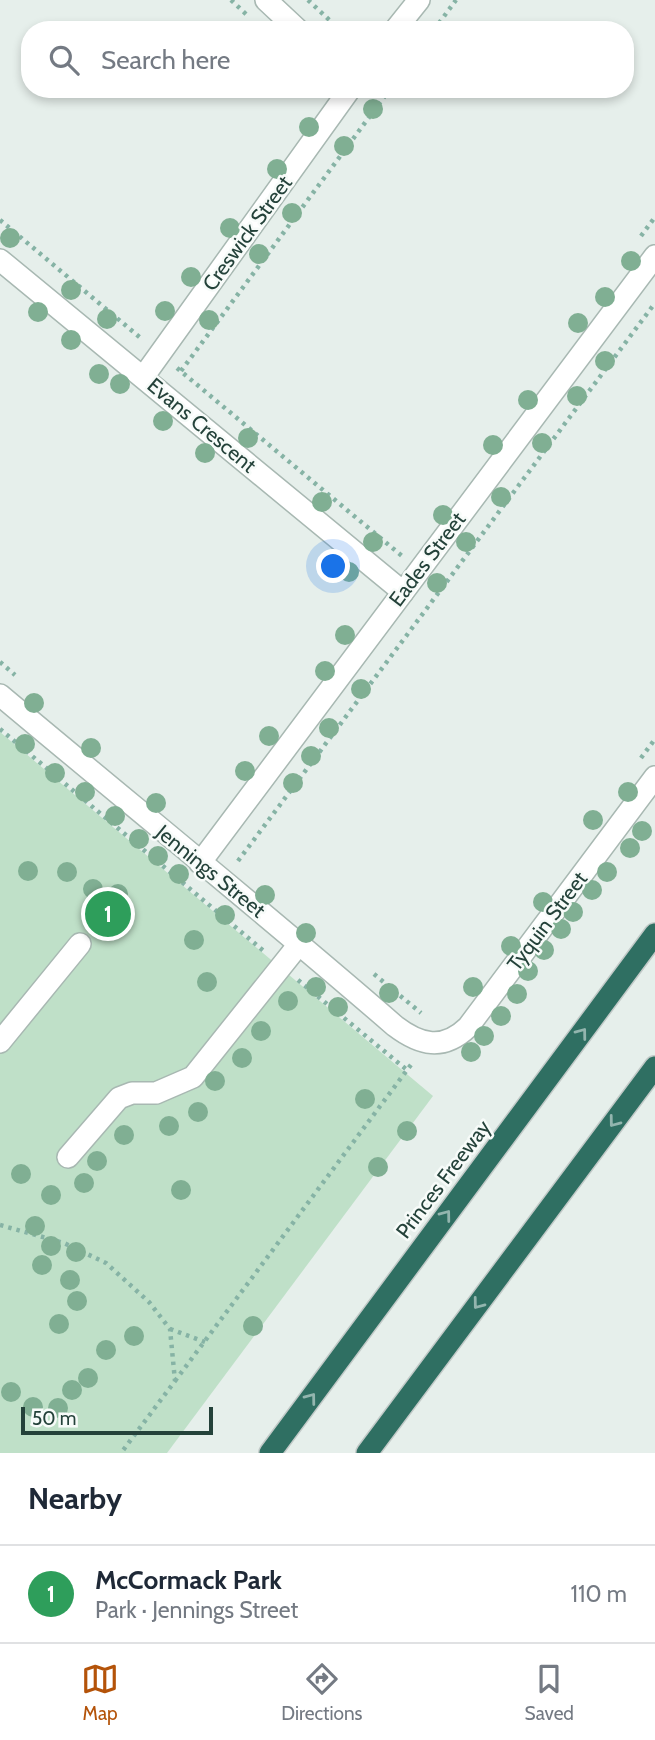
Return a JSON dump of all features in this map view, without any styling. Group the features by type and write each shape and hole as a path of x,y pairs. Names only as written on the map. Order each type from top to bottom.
{"highway":[{"name":"Princes Freeway","path":"270,1453 655,934"},
{"path":"367,1453 655,1067"}],"street":[{"path":"266,0 288,21"},
{"path":"403,21 419,0"},
{"name":"Creswick Street","path":"144,376 344,98"},
{"name":"Eades Street","path":"200,863 655,257"},
{"name":"Evans Crescent","path":"0,260 403,592"},
{"name":"Jennings Street","path":"0,695 300,943 395,1026 408,1036 426,1043"},
{"name":"Tyquin Street","path":"426,1043 449,1041 458,1037 468,1027 655,777"},
{"path":"68,1157 119,1098 132,1093 156,1093 193,1077 300,943"},
{"path":"0,1042 80,944"}],"path":[{"path":"308,0 330,21"},
{"path":"441,21 456,0"},
{"path":"181,372 383,98"},
{"path":"0,220 402,556"},
{"path":"238,861 655,303"},
{"path":"0,662 21,680"},
{"path":"0,729 407,1070"},
{"path":"639,761 655,739"},
{"path":"216,843 248,870"},
{"path":"366,967 429,1020"},
{"path":"121,1453 426,1043"},
{"path":"0,1225 64,1243 106,1263 149,1302 170,1329 205,1342"},
{"path":"170,1329 175,1381"}],"green space":[{"path":"0,732 433,1096 167,1453 0,1453"}],"place":[{"name":"McCormack Park","path":"108,914"}]}
